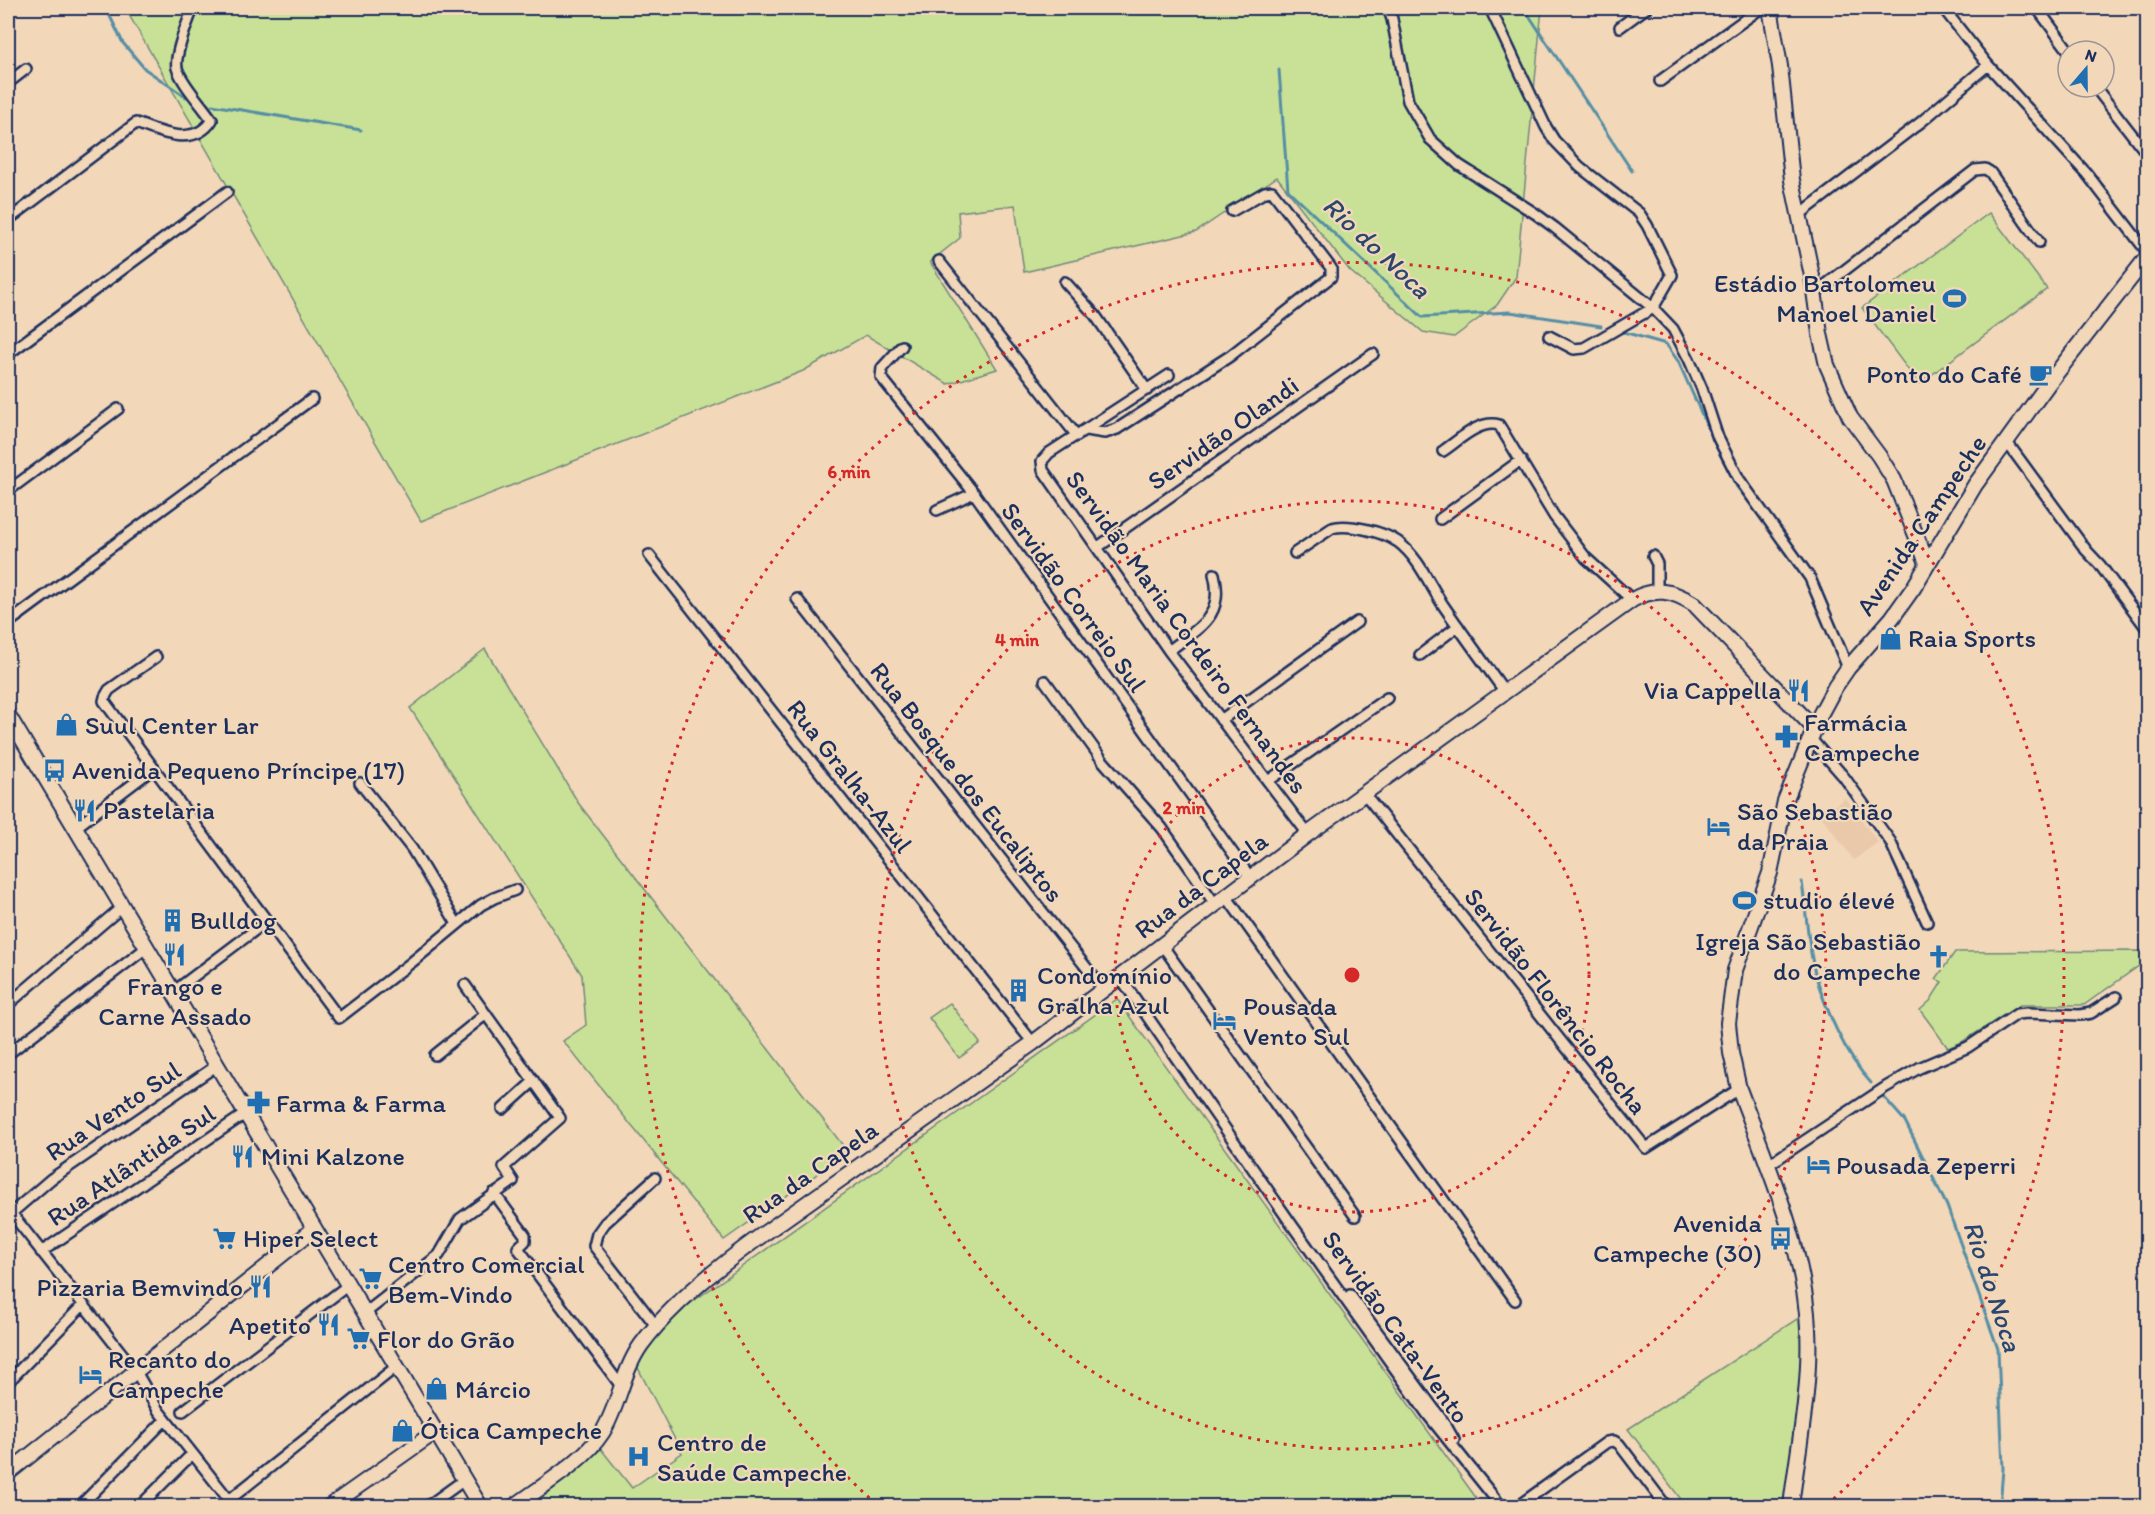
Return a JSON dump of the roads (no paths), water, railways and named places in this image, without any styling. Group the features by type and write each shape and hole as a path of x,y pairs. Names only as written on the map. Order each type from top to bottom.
{"main road":[{"path":"1770,8 1780,66 1789,160 1815,293 1821,342 1832,380 1850,417 1894,480 1927,563"},
{"name":"Avenida Campeche","path":"1791,1506 1807,1379 1808,1328 1804,1294 1791,1236 1768,1165 1739,1089 1731,1053 1728,1023 1735,970 1770,873 1785,801 1835,687 1848,668 1892,618 1914,587 1969,494 2117,293 2148,255"},
{"path":"1657,591 1676,594 1694,604 1813,734"},
{"name":"Rua da Capela","path":"515,1506 590,1448 602,1432 632,1358 657,1327 707,1279 742,1250 1033,1043 1364,793 1632,600 1648,592 1657,591"},
{"path":"8,715 480,1506"},
{"path":"8,1473 314,1229"},
{"path":"330,1506 435,1432"}],"street":[{"path":"8,220 136,123 163,134 191,135 206,130 212,120 177,67 177,56 193,8"},
{"path":"1388,8 1408,101 1430,139 1459,165 1536,214 1653,308 1673,329 1702,389 1718,438 1739,479 1815,587 1848,668"},
{"path":"1490,8 1554,140 1580,167 1633,208 1647,225 1672,275 1653,308 1584,348 1574,349 1549,336"},
{"path":"1620,27 1646,8"},
{"path":"1659,81 1761,8"},
{"path":"1943,8 1988,65 2076,162 2148,255"},
{"path":"2037,8 2060,39"},
{"path":"1799,215 1921,122 1988,65"},
{"path":"8,83 26,69"},
{"path":"2104,99 2148,155"},
{"path":"1815,293 1975,170 1990,171 2039,242"},
{"path":"1086,430 1105,433 1118,429 1230,356 1331,277 1333,273 1331,268 1272,191 1265,192 1232,211"},
{"path":"8,354 227,192"},
{"path":"939,261 1077,436"},
{"path":"1065,282 1095,315 1147,390"},
{"name":"Servidão Correio Sul","path":"902,346 882,368 881,377 974,493 1250,877"},
{"name":"Servidão Olandi","path":"1098,547 1373,354"},
{"name":"Servidão Maria Cordeiro Fernandes","path":"1169,375 1045,456 1042,461 1043,470 1169,651 1308,834"},
{"path":"8,623 312,399"},
{"path":"8,491 118,409"},
{"path":"1443,451 1482,425 1492,423 1499,425 1554,516 1586,558 1632,600"},
{"path":"2007,441 2086,550 2100,565 2148,630"},
{"path":"1440,519 1521,460"},
{"path":"937,510 974,493"},
{"path":"1295,553 1338,526 1387,536 1397,541 1417,562 1458,626 1505,692"},
{"name":"Rua Gralha-Azul","path":"649,555 1033,1043"},
{"path":"1653,556 1657,564 1657,591"},
{"path":"1169,651 1207,620 1216,606 1218,587 1214,574"},
{"name":"Rua Bosque dos Eucaliptos","path":"797,599 1104,990"},
{"path":"1221,720 1358,622"},
{"path":"1420,655 1458,626"},
{"path":"156,657 109,690 104,701 339,1018 487,901 515,891"},
{"path":"1045,681 1103,761 1162,828 1220,900 1515,1300"},
{"path":"1268,781 1387,698"},
{"path":"1813,734 1890,842 1901,861 1927,922"},
{"path":"75,828 154,768"},
{"path":"360,783 412,849 457,924"},
{"name":"Servidão Florêncio Rocha","path":"1364,793 1646,1148 1739,1089"},
{"path":"12,1001 122,907"},
{"path":"173,992 267,921"},
{"path":"1162,945 1355,1216"},
{"path":"8,1054 146,948"},
{"name":"Servidão Cata-Vento","path":"1120,977 1292,1225 1318,1253 1408,1380 1445,1424 1464,1457 1501,1506"},
{"path":"364,1314 440,1255 456,1224 468,1212 513,1181 504,1167 560,1118 465,985"},
{"path":"1768,1165 1886,1087 1918,1068 1968,1047 2016,1014 2080,1015 2091,1013 2116,997"},
{"path":"435,1055 486,1014"},
{"name":"Rua Vento Sul","path":"9,1213 51,1179 216,1066"},
{"path":"504,1109 534,1081"},
{"name":"Rua Atlântida Sul","path":"41,1252 245,1114"},
{"path":"655,1178 605,1223 597,1234 594,1246 657,1327"},
{"path":"495,1193 525,1235 525,1241 518,1248 621,1386"},
{"path":"9,1213 135,1370 150,1399 165,1420 232,1504 396,1367"},
{"path":"183,1411 348,1286"},
{"path":"8,1382 83,1305"},
{"path":"80,1506 165,1420"},
{"path":"1518,1506 1607,1442 1614,1441 1619,1444 1666,1506"},
{"path":"140,1506 192,1454"},
{"path":"428,1506 464,1480"}],"waterway":[{"path":"106,8 123,43 145,69 186,97"},
{"path":"1524,8 1632,171"},
{"name":"Rio do Noca","path":"1279,70 1288,190 1422,317 1510,312 1601,326"},
{"path":"212,105 361,130"},
{"name":"Rio do Noca","path":"1620,331 1666,344 1678,361 1737,487 1760,516"},
{"name":"Rio do Noca","path":"1802,882 1811,951 1819,987 1845,1046 1871,1083"},
{"name":"Rio do Noca","path":"1882,1095 1905,1121 1947,1206 1998,1349 2003,1469 2000,1506"}],"place":[{"name":"Estádio Bartolomeu Manoel Daniel","path":"1954,298"},
{"name":"Ponto do Café","path":"2040,374"},
{"name":"Raia Sports","path":"1890,638"},
{"name":"Via Cappella","path":"1799,690"},
{"name":"Suul Center Lar","path":"67,725"},
{"name":"Farmácia Campeche","path":"1786,737"},
{"name":"Avenida Pequeno Príncipe (17)","path":"54,770"},
{"name":"Pastelaria","path":"85,810"},
{"name":"São Sebastião da Praia","path":"1719,826"},
{"name":"studio élevé","path":"1745,900"},
{"name":"Bulldog","path":"172,920"},
{"name":"Frango e Carne Assado","path":"175,955"},
{"name":"Igreja São Sebastião do Campeche","path":"1939,956"},
{"name":"Condomínio Gralha Azul","path":"1019,990"},
{"name":"Pousada Vento Sul","path":"1225,1021"},
{"name":"Farma & Farma","path":"258,1103"},
{"name":"Mini Kalzone","path":"243,1156"},
{"name":"Pousada Zeperri","path":"1818,1165"},
{"name":"Hiper Select","path":"225,1238"},
{"name":"Avenida Campeche (30)","path":"1780,1238"},
{"name":"Centro Comercial Bem-Vindo","path":"370,1279"},
{"name":"Pizzaria Bemvindo","path":"261,1287"},
{"name":"Apetito","path":"329,1325"},
{"name":"Flor do Grão","path":"359,1339"},
{"name":"Recanto do Campeche","path":"90,1374"},
{"name":"Márcio","path":"437,1389"},
{"name":"Ótica Campeche","path":"402,1430"},
{"name":"Centro de Saúde Campeche","path":"639,1457"}]}
